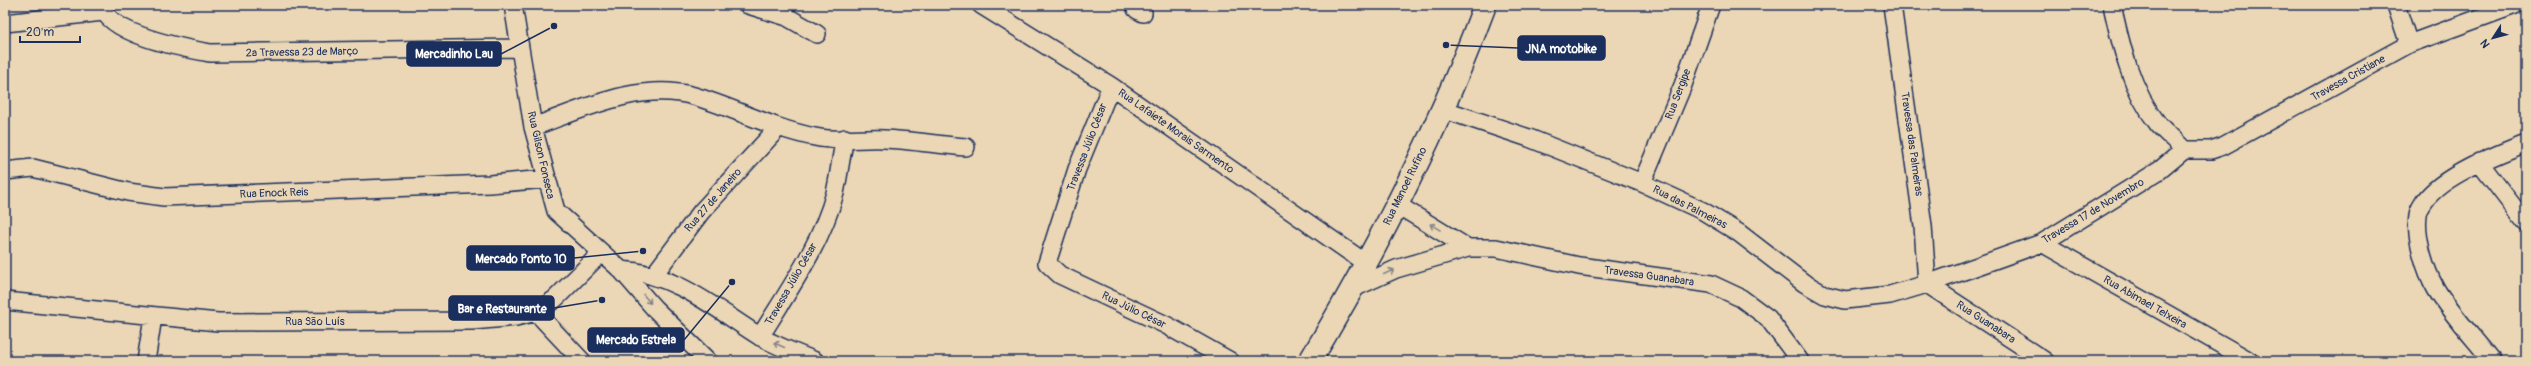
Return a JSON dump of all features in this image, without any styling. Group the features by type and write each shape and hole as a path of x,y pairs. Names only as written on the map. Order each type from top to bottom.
{"main road":[{"name":"Rua Manoel Rufino","path":"1310,361 1367,264 1442,109 1485,5"}],"street":[{"name":"Rua Gilson Fonseca","path":"513,5 533,127 556,211 601,253 622,270 699,358"},
{"path":"748,5 787,17 817,34"},
{"name":"Rua Lafaiete Morais Sarmento","path":"981,5 1111,86 1367,264"},
{"name":"Rua Sergipe","path":"1642,182 1683,85 1711,5"},
{"name":"Travessa das Palmeiras","path":"1892,5 1923,226 1927,284"},
{"path":"2112,5 2121,44 2137,90 2158,124 2184,150"},
{"path":"2396,5 2409,44"},
{"name":"Travessa Cristiane","path":"2184,150 2211,150 2223,146 2409,44 2515,5"},
{"name":"2ª Travessa 23 de Março","path":"102,9 117,25 172,46 210,53 519,48"},
{"path":"5,23 102,9"},
{"name":"Travessa Júlio César","path":"1048,255 1077,169 1111,86"},
{"path":"533,127 614,98 645,92 692,96 778,128 830,140 845,138 885,139 966,147"},
{"name":"Rua das Palmeiras","path":"1442,109 1530,138 1642,182 1703,211 1739,233 1804,283 1825,295 1845,300 1864,299 1927,284"},
{"name":"Rua 27 de Janeiro","path":"653,276 701,212 778,128"},
{"name":"Travessa Júlio César","path":"760,336 808,258 818,237 835,193 845,138"},
{"path":"2492,361 2436,289 2426,264 2419,237 2417,214 2425,201 2435,190 2478,162 2526,143"},
{"name":"Travessa 17 de Novembro","path":"1927,284 2042,243 2160,170 2184,150"},
{"path":"2478,162 2526,224"},
{"name":"Rua Enock Reis","path":"5,171 33,168 128,192 164,197 490,184 546,179"},
{"path":"1396,204 1468,248"},
{"name":"Rua Abimael Telxeira","path":"2042,243 2250,361"},
{"name":"Travessa Guanabara","path":"1354,288 1396,269 1468,248 1496,248 1579,266 1711,284 1741,298 1768,318 1800,361"},
{"name":"Rua São Luís","path":"5,301 153,317 218,322 472,321 516,317 536,312 555,299 601,253"},
{"name":"Rua Júlio César","path":"1048,255 1046,259 1049,267 1060,275 1166,325 1230,361"},
{"path":"622,270 638,271 653,276 699,296 760,336 815,361"},
{"name":"Rua Guanabara","path":"1927,284 2045,361"},
{"path":"536,312 582,361"},
{"path":"146,361 153,317"}],"place":[{"name":"Mercadinho Lau","path":"554,26"},
{"name":"JNA motobike","path":"1446,45"},
{"name":"Mercado Ponto 10","path":"643,251"},
{"name":"Mercado Estrela","path":"732,282"},
{"name":"Bar e Restaurante","path":"602,300"}]}
